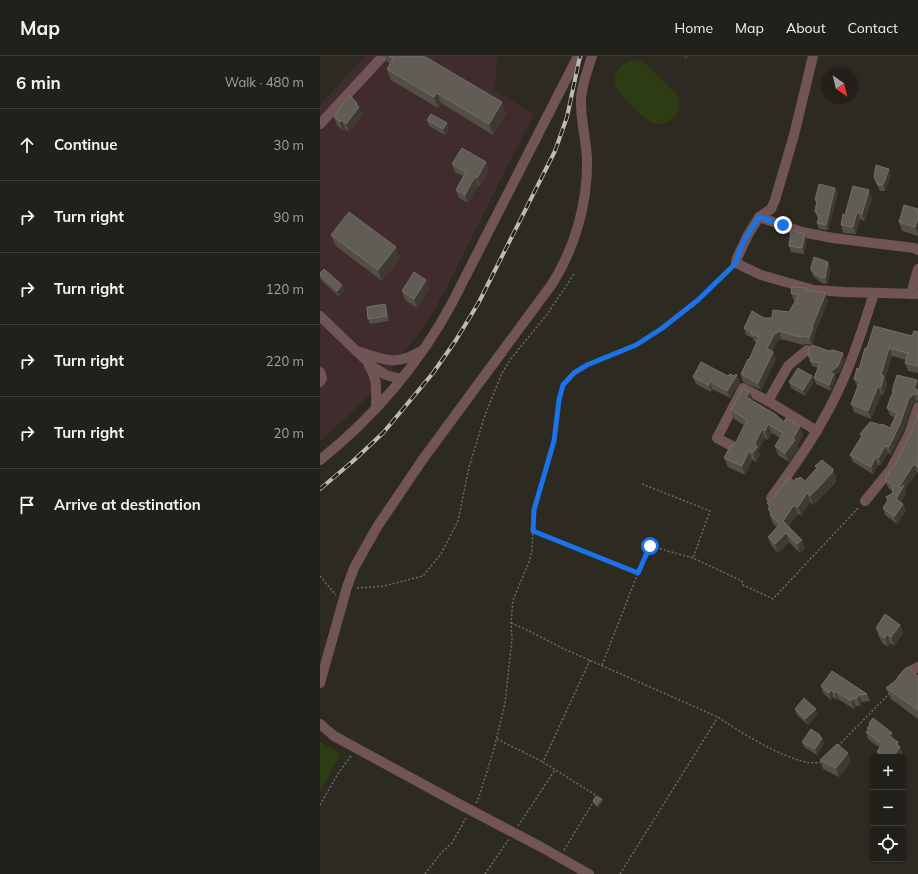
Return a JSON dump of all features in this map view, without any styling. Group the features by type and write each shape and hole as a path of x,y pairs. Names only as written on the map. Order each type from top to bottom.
{"street":[{"path":"320,124 383,56"},
{"path":"320,460 341,442 401,380 440,324 578,56"},
{"path":"320,683 342,603 354,568 389,509 423,459 552,284 568,256 584,195 587,159 581,99 592,56"},
{"path":"814,56 794,136 775,200 771,209 759,217 744,242 736,263 760,275 814,290 874,293 914,294 918,269"},
{"path":"759,217 802,232 841,239 914,248 918,250"},
{"path":"771,498 817,431 848,368 861,336 874,293"},
{"path":"320,316 379,372 401,380"},
{"path":"356,350 376,358 394,361 408,358 424,349"},
{"path":"356,350 372,370 375,379 376,407"},
{"path":"768,401 788,366 807,350"},
{"path":"320,372 322,378 320,382"},
{"path":"734,447 717,438 744,388 817,431"},
{"path":"865,502 891,469 909,434 918,407"},
{"path":"894,688 907,673 918,667"},
{"path":"320,724 334,736 514,832 589,874"}],"path":[{"path":"425,874 441,853 452,843 479,797 497,739 505,703 512,639 511,623 513,600 529,562 532,550 534,510 554,441 559,400 563,385 574,373 587,365 636,345 661,329 698,300 736,263"},
{"path":"347,587 368,588 384,586 423,576 437,559 447,544 458,521 469,467 485,416 502,373 510,360 548,313 574,274"},
{"path":"642,484 710,511 693,558"},
{"path":"602,666 650,546 693,558 742,581 743,585 774,599 865,502"},
{"path":"533,531 638,573"},
{"path":"320,576 342,603"},
{"path":"511,623 562,648 718,717 731,726 795,760 816,764 824,761"},
{"path":"543,762 590,660"},
{"path":"835,750 894,688"},
{"path":"620,874 718,717"},
{"path":"497,739 543,762 597,796 559,857"},
{"path":"320,805 339,772 356,748"},
{"path":"485,874 556,770"}],"shaded area":[{"path":"365,56 498,56 494,90 534,114 445,291 430,317 383,381 346,418 320,441 320,105"}],"green space":[{"path":"635,60 647,65 677,95 680,105 679,110 668,122 663,124 654,124 651,122 624,98 615,86 615,75 621,67 625,63"},
{"path":"320,742 341,754 320,792"}],"building":[{"path":"389,56 424,56 502,102 489,124 437,93 434,97 387,69 393,59"},
{"path":"349,95 359,107 346,124 342,120 340,122 334,117"},
{"path":"431,114 447,123 443,129 427,120"},
{"path":"462,148 486,162 477,178 475,177 465,195 456,190 466,172 452,164"},
{"path":"876,165 889,169 883,185 878,185 874,177"},
{"path":"819,184 835,188 826,225 817,223 819,217 815,211 817,201 815,200"},
{"path":"853,186 869,190 862,214 857,212 853,227 841,225 843,214 845,215"},
{"path":"904,205 918,209 918,218 915,227 899,222"},
{"path":"349,212 396,247 378,270 331,235"},
{"path":"791,230 805,234 802,248 789,246"},
{"path":"814,257 828,262 825,278 820,277 811,270"},
{"path":"324,269 342,285 337,291 320,275"},
{"path":"414,272 426,280 414,299 402,291"},
{"path":"792,287 808,288 807,290 826,293 809,338 779,331 774,335 767,348 773,352 758,383 741,374 759,337 751,334 752,332 744,328 752,311 764,318 772,318 773,310 789,312 799,295 791,293"},
{"path":"385,304 387,316 368,319 367,307"},
{"path":"874,326 912,336 914,331 918,332 918,366 905,363 908,353 889,348 881,375 884,376 881,387 878,386 868,411 851,404 860,381 854,379 857,368 859,369 865,348 867,348"},
{"path":"812,345 829,351 833,350 843,353 838,366 830,372 834,374 829,385 814,378 820,363 810,361 812,357 808,356"},
{"path":"701,362 728,376 730,374 734,376 736,374 737,375 727,391 710,381 709,385 693,377"},
{"path":"798,368 812,376 803,390 789,382"},
{"path":"897,375 917,380 914,389 918,390 918,394 914,394 909,398 900,424 889,447 885,446 879,457 875,458 871,467 850,455 862,436 860,434 870,422 882,424 890,428 897,413 887,408 894,391 892,391"},
{"path":"743,388 750,392 746,397 775,414 784,422 786,418 800,426 793,439 795,440 785,453 775,446 783,433 768,424 765,431 762,429 755,443 757,447 753,453 749,451 742,466 724,458 731,445 733,446 736,442 747,420 731,410"},
{"path":"918,413 918,467 914,464 899,487 900,488 904,485 896,499 903,504 894,517 883,508 888,500 886,497 893,493 892,485 886,481 886,476 888,476 889,471 895,465 912,430"},
{"path":"822,460 833,469 832,473 810,496 807,493 798,507 794,505 783,521 802,540 797,544 786,533 775,544 768,537 780,524 770,515 772,513 768,509 770,506 767,503 775,496 789,477 794,481 796,478 798,479 800,477 805,481 817,468 815,466"},
{"path":"885,614 900,625 891,637 887,634 885,638 879,634 881,632 876,628"},
{"path":"907,667 918,676 918,710 886,688 895,681"},
{"path":"832,671 867,694 859,695 851,701 836,691 835,693 831,690 829,693 821,686"},
{"path":"804,698 816,709 805,719 795,709"},
{"path":"873,718 892,733 889,736 898,742 897,745 900,747 895,754 880,754 877,752 882,744 866,732 869,729 867,728 870,725 869,723"},
{"path":"811,729 822,738 815,749 802,742"},
{"path":"837,744 848,753 836,768 820,760"},
{"path":"596,796 602,799 597,805 593,801"}],"railway":[{"path":"320,489 383,433 433,373 456,340 479,302 555,151 567,117 580,56"}],"route":[{"path":"650,546 638,573 533,531 534,510 554,441 559,400 563,385 574,373 587,365 636,345 661,329 698,300 736,263 741,249 759,217 783,225"}]}
